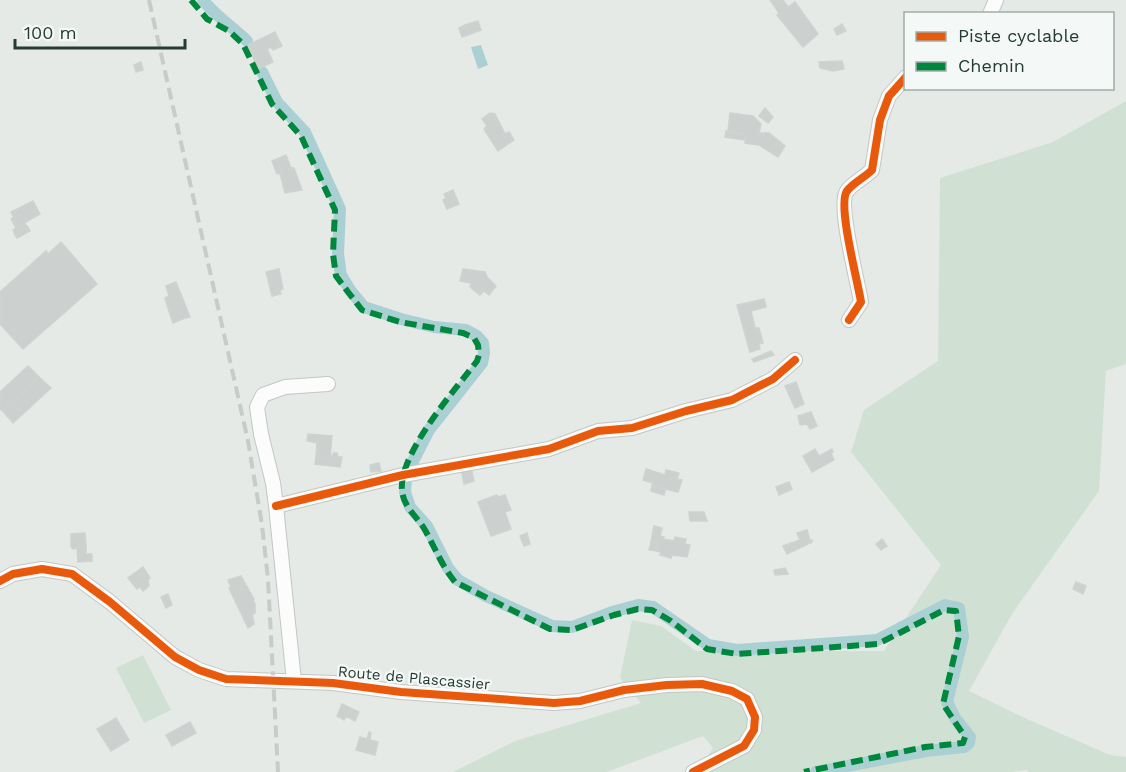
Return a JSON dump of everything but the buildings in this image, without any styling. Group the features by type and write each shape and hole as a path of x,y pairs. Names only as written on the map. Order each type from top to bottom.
{"street":[{"path":"849,320 861,302 843,201 846,192 872,170 880,120 890,96 904,79"},
{"path":"276,506 403,475 549,449 598,431 632,428 686,411 732,400 773,379 795,360"},
{"path":"294,681 273,483 257,407 263,395 285,387 327,384"},
{"name":"Route de Plascassier","path":"0,581 13,574 42,569 72,574 110,602 165,650 188,665 226,679 294,681 400,692 554,703 624,690 702,684 732,691 747,699 755,717 754,730 744,746 693,772"}],"green space":[{"path":"1126,101 1126,364 1106,371 1099,491 1012,614 969,691 1110,755 1126,757 1126,772 1028,772 1027,770 1011,772 697,772 713,748 703,736 607,772 453,772 515,741 641,703 620,678 632,620 661,626 696,651 884,651 941,565 851,452 864,410 938,361 940,178 1053,142"},
{"path":"143,655 171,710 144,723 116,668"}],"water":[{"path":"481,45 488,65 478,69 471,47"}],"waterway":[{"path":"203,0 247,41"},
{"path":"262,72 277,102 305,132 340,209 338,254 341,275 350,290 364,307 434,327 466,330 477,336 483,343 482,363 429,430 407,473"},
{"path":"406,477 405,492 410,507 427,526 448,568 458,580 486,596 552,626 572,627 638,605 653,607 708,645 737,650 877,640 945,605 959,608 963,637 947,702 955,718 970,737 969,743 964,747 926,751 816,772"}],"railway":[{"path":"149,0 248,441 262,525 268,579 278,772"}],"marked path":[{"path":"191,0 207,19 229,31 243,44 272,104 301,136 335,210 333,254 336,276 362,310 400,322 463,333 474,338 478,345 477,361 418,441 403,476 402,491 405,502 425,530 455,582 550,629 572,630 614,615 638,609 652,610 671,621 707,649 737,654 878,644 944,610 956,611 959,636 943,704 965,737 963,743 925,747 804,772"}],"cycle path":[{"path":"849,320 861,302 846,227 845,199 849,188 872,170 880,120 889,96 904,79"},
{"path":"276,506 403,475 549,449 598,431 632,428 686,411 732,400 773,379 795,360"},
{"path":"0,581 13,574 42,569 72,574 110,602 175,657 199,670 226,679 333,683 401,692 554,703 580,701 624,690 702,684 732,691 747,699 755,717 754,730 744,746 693,772"}]}
